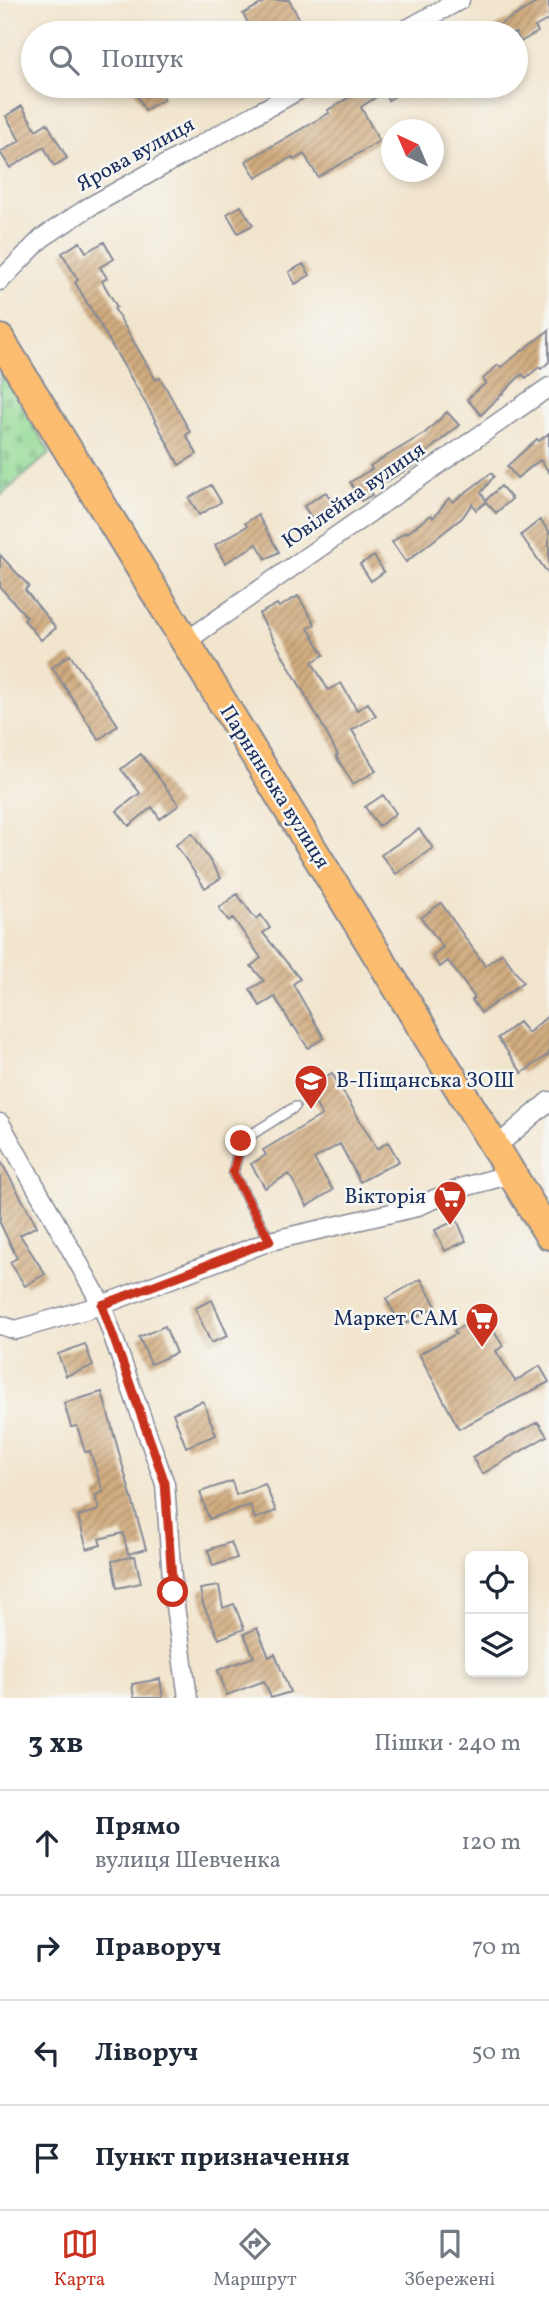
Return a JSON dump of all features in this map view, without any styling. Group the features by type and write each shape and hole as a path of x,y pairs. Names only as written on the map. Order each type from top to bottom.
{"main road":[{"name":"Парнянська вулиця","path":"0,339 549,1235"}],"street":[{"path":"422,21 460,0"},
{"name":"Ярова вулиця","path":"0,281 42,238 89,207 284,98"},
{"name":"Ювілейна вулиця","path":"185,642 549,387"},
{"path":"496,1147 549,1101"},
{"path":"0,1123 102,1305 165,1483 173,1592 188,1698"},
{"path":"0,1325 16,1330 102,1305 270,1241 413,1208 464,1187 512,1174"}],"lane":[{"path":"270,1241 233,1173 241,1141 295,1107"}],"green space":[{"path":"0,369 50,453 0,496"}],"building":[{"path":"268,0 289,0 300,20 247,21 243,14"},
{"path":"541,0 549,0 549,19 535,27 538,32 528,38 528,21 505,21"},
{"path":"138,98 163,98 164,99 145,110"},
{"path":"348,98 375,98 361,107 379,141 318,177 304,154 294,160 292,157 256,178 246,161 329,113 328,110"},
{"path":"22,106 36,130 47,123 67,158 54,166 44,147 10,168 0,152 20,141 6,116"},
{"path":"241,206 253,225 238,233 227,214"},
{"path":"80,242 86,252 104,242 114,259 100,267 107,278 102,281 117,307 114,308 156,380 160,378 166,388 190,432 186,435 197,454 179,465 75,282 78,280 62,253"},
{"path":"303,264 310,275 295,284 289,272"},
{"path":"549,330 549,362 526,378 522,374 481,415 467,399 486,383 483,379 498,365 501,367"},
{"path":"447,412 459,425 420,458 422,461 370,491 372,495 361,501 350,482 372,469 370,466 425,433"},
{"path":"549,433 549,472 540,460 517,478 507,466 537,439 539,441"},
{"path":"491,473 494,476 481,493 486,500 501,486 512,499 496,513 486,502 476,510 472,504 462,518 406,562 392,542 431,515 433,518 449,498 453,502"},
{"path":"211,485 221,502 199,515 189,498"},
{"path":"326,492 339,513 317,527 304,506"},
{"path":"258,515 279,552 266,559 257,544 225,563 215,545 247,526 245,523"},
{"path":"540,520 549,531 549,575 521,535"},
{"path":"0,555 29,586 25,590 56,628 41,640 24,620 27,617 0,587"},
{"path":"374,556 384,572 371,581 360,564"},
{"path":"298,596 315,624 308,628 324,655 312,662 328,690 341,683 357,710 368,703 376,716 352,730 376,771 353,784 259,614"},
{"path":"70,655 118,725 99,740 52,667"},
{"path":"141,754 179,805 160,819 152,807 129,826 117,811 140,793 121,769"},
{"path":"383,795 396,813 379,826 365,807"},
{"path":"419,829 433,848 396,874 381,855"},
{"path":"192,833 221,878 205,888 176,845"},
{"path":"237,894 256,919 261,915 270,928 263,933 300,979 293,984 324,1038 308,1048 275,997 260,1006 250,989 264,981 251,966 261,958 233,918 229,921 219,908"},
{"path":"441,903 485,966 502,953 523,982 481,1013 472,1000 475,998 448,961 440,967 432,956 443,947 421,918"},
{"path":"549,1015 549,1054 522,1073 498,1038 519,1022 528,1033"},
{"path":"332,1073 377,1149 388,1142 399,1161 360,1182 340,1144 314,1159 333,1190 307,1206 289,1174 265,1188 251,1164 266,1155 263,1150 322,1115 306,1089"},
{"path":"0,1160 37,1226 20,1235 45,1274 25,1286 10,1262 17,1258 0,1223"},
{"name":"Вікторія","path":"457,1220 466,1241 445,1251 435,1230"},
{"path":"421,1279 436,1306 402,1326 386,1299"},
{"path":"212,1300 228,1336 211,1343 195,1308"},
{"path":"483,1314 503,1346 496,1351 515,1381 540,1366 549,1382 459,1429 419,1354 456,1334 454,1331"},
{"path":"165,1326 176,1353 151,1364 139,1337"},
{"path":"85,1344 93,1366 66,1376 58,1354"},
{"path":"102,1392 146,1549 128,1554 123,1533 99,1539 101,1545 87,1549 78,1516 99,1510 95,1495 103,1492 90,1451 85,1452 77,1426 71,1427 64,1403"},
{"path":"203,1401 216,1435 186,1447 173,1413"},
{"path":"538,1422 547,1436 482,1474 472,1457"},
{"path":"232,1481 236,1495 265,1484 276,1511 255,1519 250,1505 209,1519 200,1492"},
{"path":"231,1542 237,1558 213,1566 208,1550"},
{"path":"135,1556 141,1583 117,1588 112,1561"},
{"path":"219,1586 223,1608 234,1604 244,1629 219,1639 203,1604 200,1589"},
{"path":"257,1628 269,1657 275,1654 290,1692 271,1698 264,1681 227,1695 218,1670 254,1657 244,1634"},
{"path":"160,1679 163,1698 134,1698 132,1684"}],"place":[{"name":"В-Піщанська ЗОШ","path":"311,1111"},
{"name":"Вікторія","path":"450,1227"},
{"name":"Маркет САМ","path":"482,1349"}],"route":[{"path":"173,1592 165,1483 102,1305 270,1241 233,1173 241,1141"}]}
